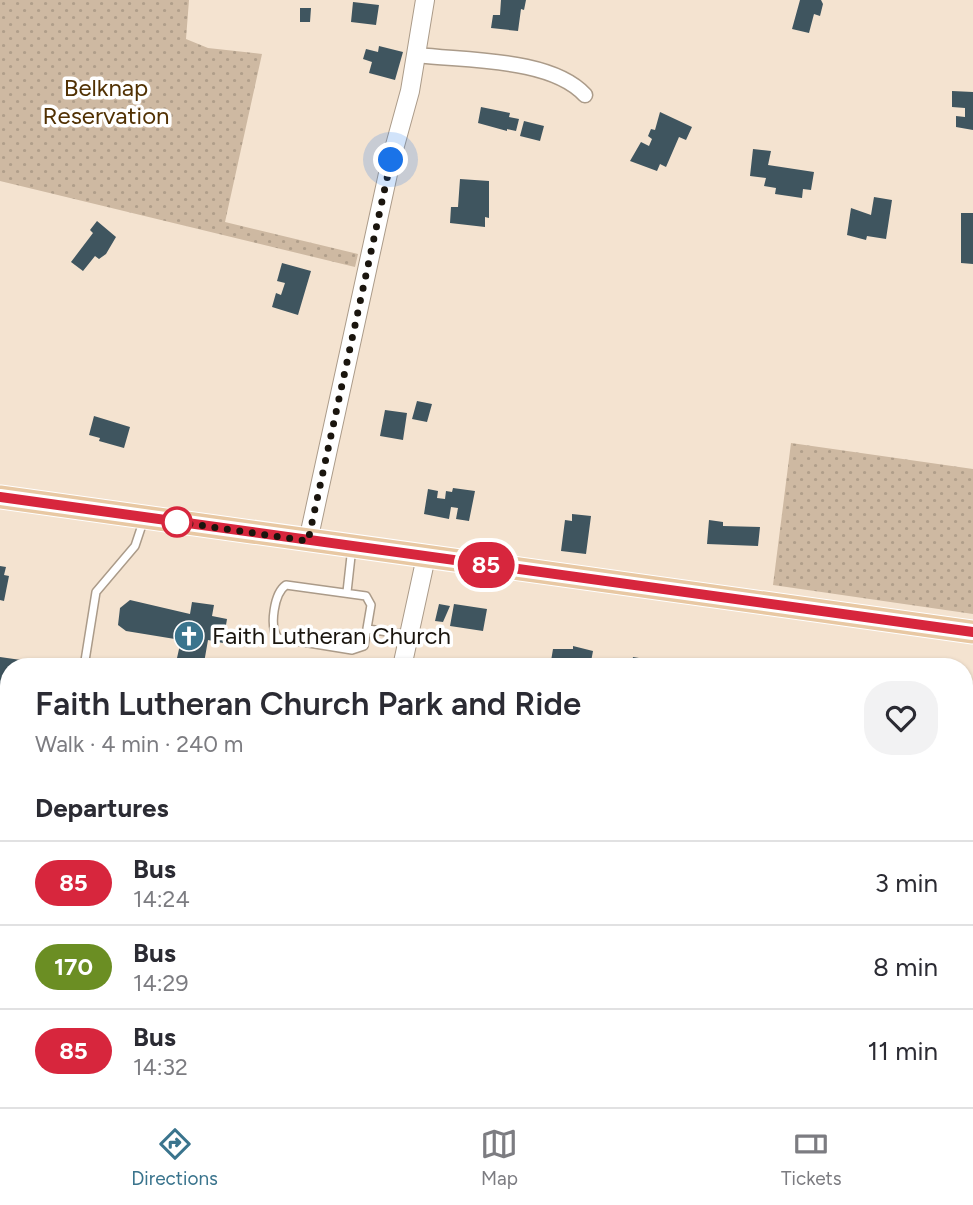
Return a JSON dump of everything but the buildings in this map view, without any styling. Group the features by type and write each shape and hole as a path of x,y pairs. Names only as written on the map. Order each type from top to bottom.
{"main road":[{"path":"0,497 973,632"}],"street":[{"path":"308,541 391,160 418,55 425,0"},
{"path":"418,55 547,71 571,81 585,95"},
{"path":"404,658 426,557"}],"lane":[{"path":"85,658 96,592 135,547 144,517"},
{"path":"346,592 352,547"},
{"path":"284,586 362,594 369,600 368,629 365,644 355,650 284,641 274,635 277,596 284,586"},
{"path":"368,629 408,635"}],"green space":[{"name":"Belknap Reservation","path":"0,0 189,0 186,39 208,48 262,54 225,222 358,254 355,267 0,181"},
{"path":"791,443 973,469 973,614 773,585"}],"bus line":[{"name":"85","path":"0,497 973,632"}],"place":[{"name":"Faith Lutheran Church","path":"189,636"}],"route":[{"path":"177,522 171,521 308,541 391,160"}]}
